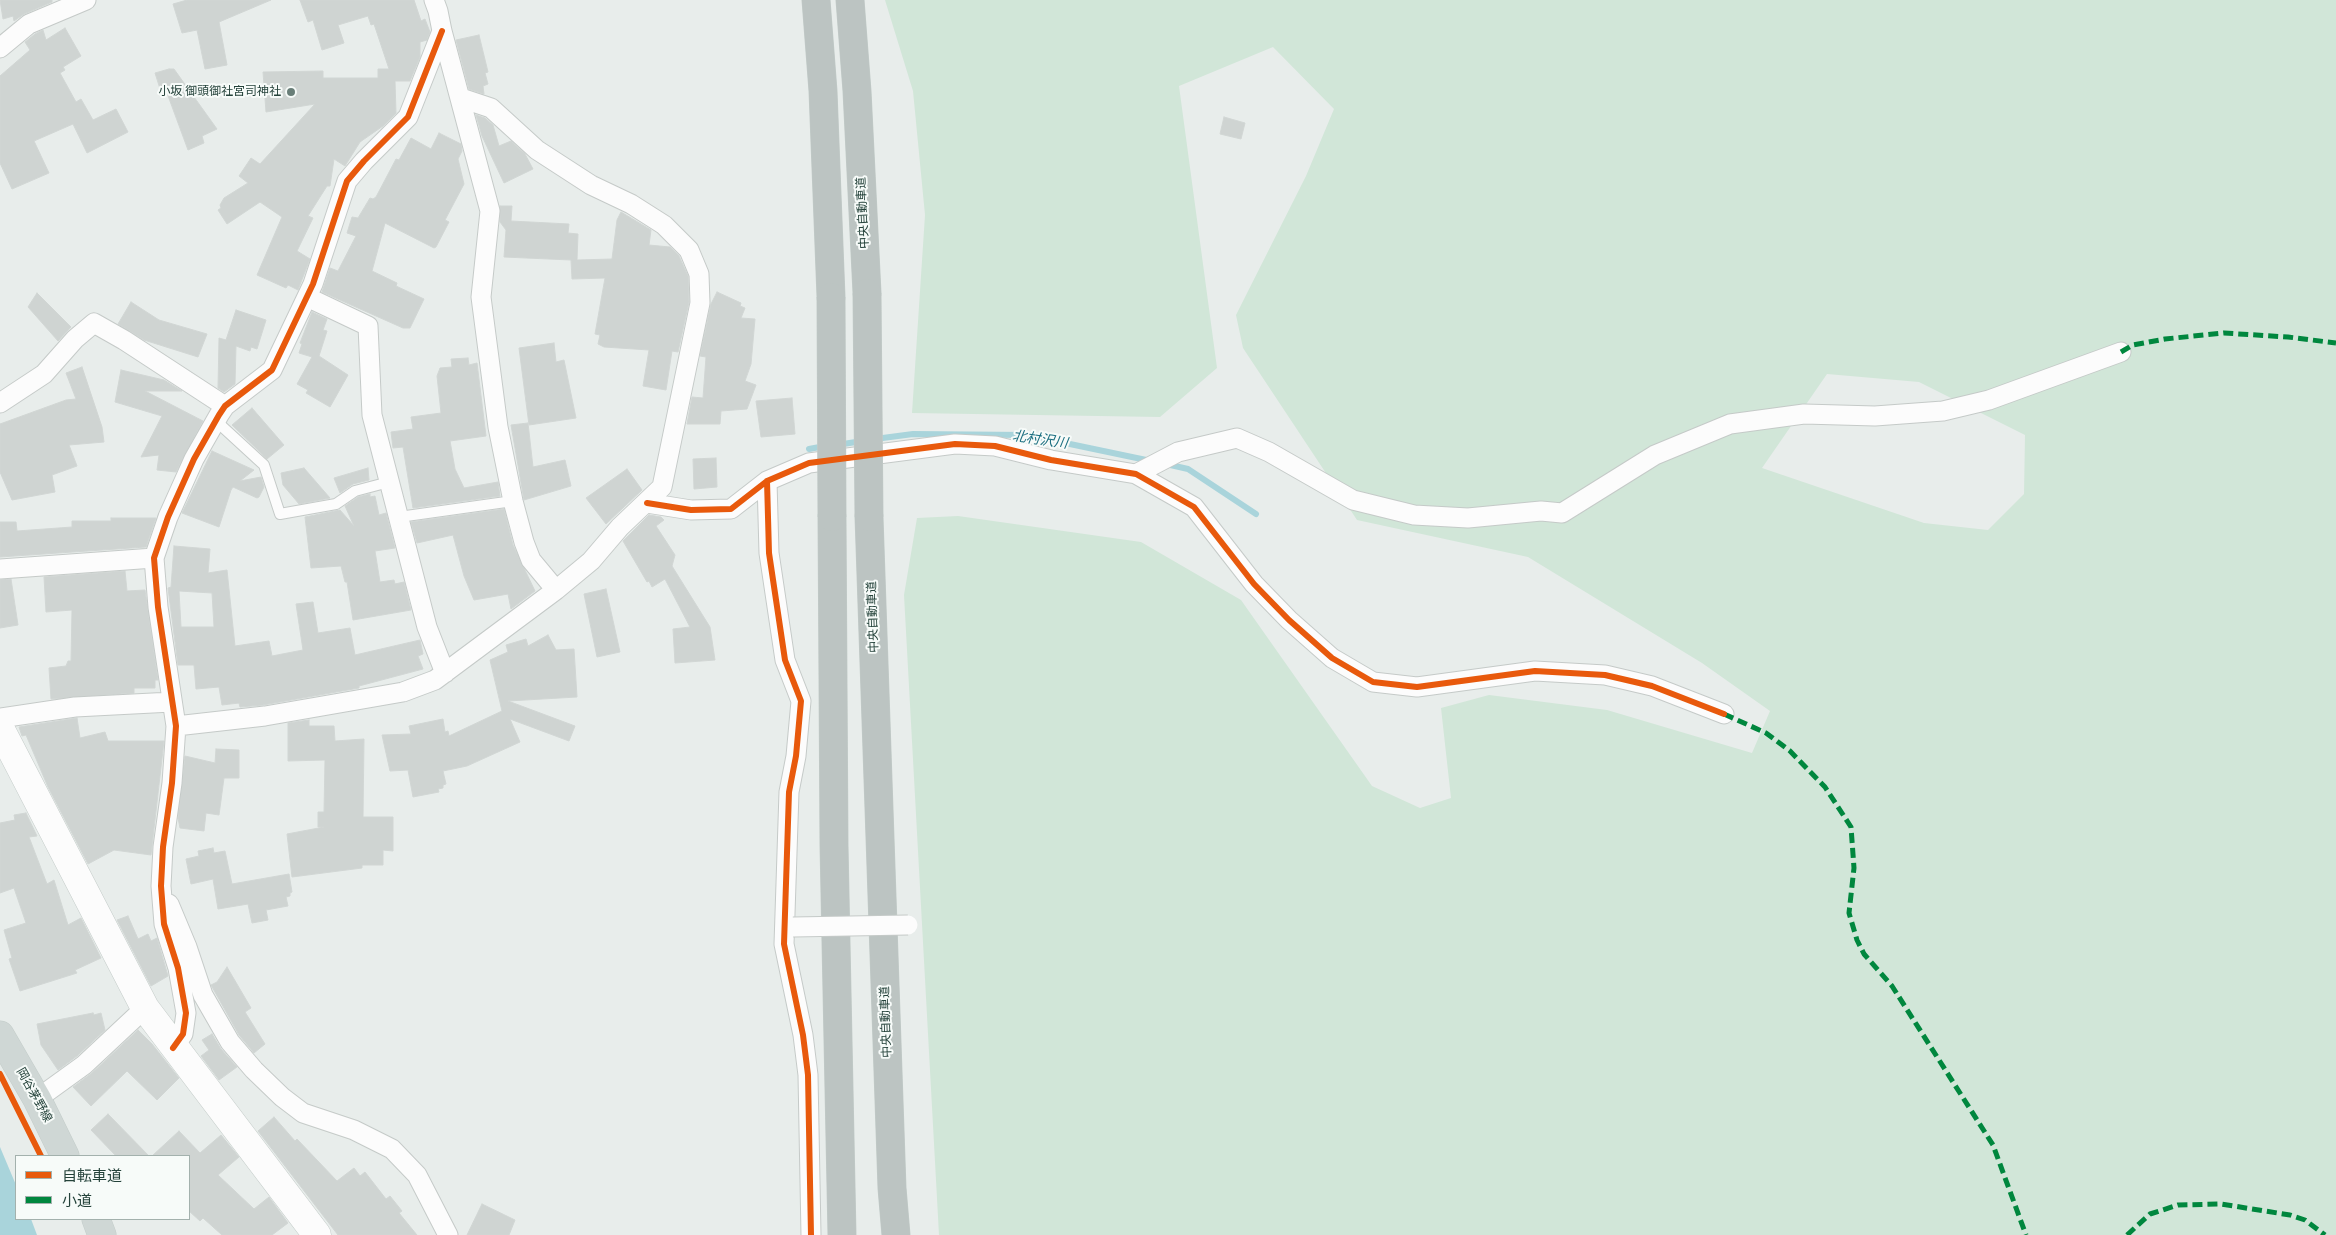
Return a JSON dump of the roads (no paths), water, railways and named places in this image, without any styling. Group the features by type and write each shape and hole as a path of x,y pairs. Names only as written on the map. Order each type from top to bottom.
{"highway":[{"path":"816,0 823,91 831,297 834,855 842,1235"},
{"name":"中央自動車道","path":"850,0 857,91 867,292 870,517 891,1169 896,1235"}],"main road":[{"name":"岡谷茅野線","path":"0,1035 37,1099 65,1155"},
{"path":"96,1220 102,1235"}],"street":[{"path":"0,48 29,24 86,0"},
{"path":"434,0 490,212 481,297 498,427 513,501 531,560 556,590"},
{"path":"173,1048 183,1034 186,1013 178,968 164,924 161,886 176,726 158,607 154,558 168,516 194,460 220,413 272,370 307,297 332,232 347,182 364,161 408,117 442,31"},
{"path":"176,726 265,716 403,692 435,680 556,590 590,561 620,527 662,487 700,303 699,274 689,250 655,220 631,204 591,185 537,150 491,108 461,98"},
{"path":"307,297 368,326 372,415 427,627 445,673"},
{"path":"0,403 44,374 75,339 94,323 124,340 220,413"},
{"path":"1136,474 1178,452 1237,438 1269,452 1353,500 1414,515 1468,518 1541,511 1562,513 1655,455 1730,424 1804,414 1874,416 1943,411 1989,400 2121,352"},
{"path":"647,503 691,510 731,509 768,481 809,463 955,444 995,446 1051,460 1136,474 1194,507 1254,584 1289,620 1332,658 1373,682 1417,687 1535,671 1605,675 1652,686 1724,714"},
{"path":"768,481 770,562 785,660 801,701 796,756 789,792 789,928 784,944 803,1035 808,1075 811,1235"},
{"path":"0,570 154,558"},
{"path":"0,718 75,707 172,702"},
{"path":"0,728 145,1008 173,1048 317,1235"},
{"path":"161,886 187,947 203,995 230,1042 254,1070 282,1097 303,1112 354,1130 392,1149 417,1175 448,1235"},
{"path":"789,928 908,925"},
{"path":"37,1099 84,1065 145,1008"}],"lane":[{"path":"220,413 264,465 280,514 336,504 356,491 389,482"},
{"path":"399,517 513,501"}],"water":[{"path":"0,1147 15,1183 15,1220 31,1220 37,1235 0,1235"}],"waterway":[{"name":"北村沢川","path":"875,439 913,434 1027,435 1151,461"},
{"name":"北村沢川","path":"837,445 862,441"},
{"name":"北村沢川","path":"809,449 825,446"},
{"name":"北村沢川","path":"1166,464 1188,469 1256,514"}],"place":[{"name":"小坂 御頭御社宮司神社","path":"291,92"}]}
